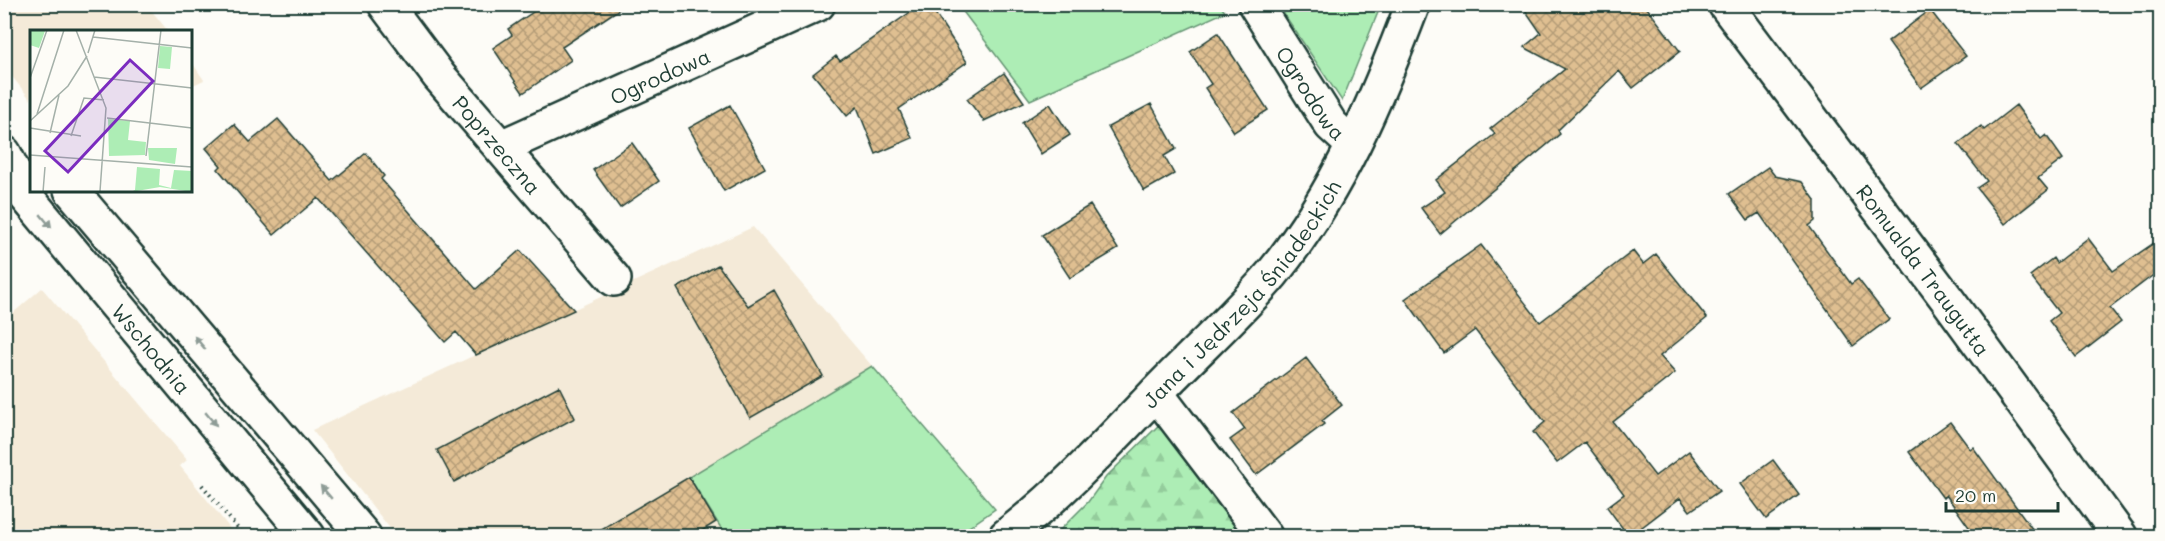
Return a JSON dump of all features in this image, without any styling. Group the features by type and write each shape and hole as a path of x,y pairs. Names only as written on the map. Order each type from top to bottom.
{"street":[{"name":"Poprzeczna","path":"385,4 439,76 614,279"},
{"name":"Ogrodowa","path":"501,147 818,4"},
{"name":"Ogrodowa","path":"1255,4 1331,125 1353,145"},
{"name":"Jana i Jędrzeja Śniadeckich","path":"1006,537 1087,466 1271,274 1313,216 1353,145 1388,71 1413,4"},
{"name":"Romualda Traugutta","path":"1725,4 1947,299 2120,537"},
{"name":"Wschodnia","path":"4,151 30,162"},
{"name":"Wschodnia","path":"4,151 25,195 308,537"},
{"name":"Wschodnia","path":"73,192 364,537"},
{"path":"1156,393 1265,537"}],"path":[{"path":"202,485 244,537"}],"shaded area":[{"path":"4,5 147,5 167,30 30,30 30,99 5,68"},
{"path":"192,62 204,80 192,85"},
{"path":"753,227 872,366 689,477 726,536 396,536 312,430"},
{"path":"42,288 187,460 180,466 236,536 5,536 5,320"}],"green space":[{"path":"958,5 1220,5 1225,12 1030,100"},
{"path":"1278,5 1381,5 1342,101"},
{"path":"872,366 995,509 956,536 726,536 689,477"},
{"path":"1159,425 1242,536 1054,536 1088,502 1106,477"}],"building":[{"path":"545,4 627,4 562,47 571,60 523,93 493,48 512,35 508,29"},
{"path":"922,4 929,4 967,62 899,109 912,138 876,154 857,107 847,116 813,74 836,56 840,61"},
{"path":"1521,4 1644,4 1680,51 1633,88 1619,71 1558,130 1560,134 1440,234 1421,208 1445,192 1436,180 1495,134 1490,129 1565,69 1524,47 1541,33"},
{"path":"1930,10 1966,56 1921,88 1888,42"},
{"path":"1218,33 1268,110 1234,132 1205,88 1211,84 1190,52"},
{"path":"1004,73 1024,102 984,121 967,99"},
{"path":"1050,104 1070,135 1041,154 1022,123"},
{"path":"1151,104 1176,149 1164,156 1174,174 1144,191 1108,127"},
{"path":"730,105 765,168 724,191 689,128"},
{"path":"2016,105 2041,139 2046,135 2063,159 2038,178 2048,190 2005,224 1977,188 1987,181 1958,144 1981,126 1984,130"},
{"path":"278,119 332,181 366,153 384,176 381,179 476,289 520,250 574,310 476,355 456,332 445,342 318,198 274,235 218,169 221,166 206,148 234,124 250,142"},
{"path":"632,143 659,181 620,208 593,170"},
{"path":"1768,167 1775,176 1802,182 1815,200 1815,221 1809,226 1851,284 1858,279 1889,319 1853,346 1759,213 1748,220 1729,194"},
{"path":"1090,205 1118,249 1070,278 1042,235"},
{"path":"2088,238 2113,271 2160,239 2160,270 2110,308 2121,322 2076,357 2049,321 2059,313 2030,276 2053,258 2056,263"},
{"path":"1481,245 1540,322 1633,251 1643,264 1656,254 1707,318 1660,356 1675,373 1613,422 1655,476 1689,451 1719,491 1690,511 1680,498 1629,537 1607,507 1624,494 1585,442 1557,463 1533,432 1545,422 1475,330 1444,353 1405,299"},
{"path":"718,265 748,306 774,290 823,376 750,418 677,288"},
{"path":"1306,358 1342,405 1322,421 1324,424 1256,475 1230,440 1245,429 1233,413"},
{"path":"559,386 575,418 454,482 437,450"},
{"path":"1950,422 1970,449 1973,447 2038,537 1976,537 1946,495 1943,498 1909,452"},
{"path":"1773,460 1799,495 1766,519 1740,484"},
{"path":"689,477 716,522 692,537 588,537"}]}
